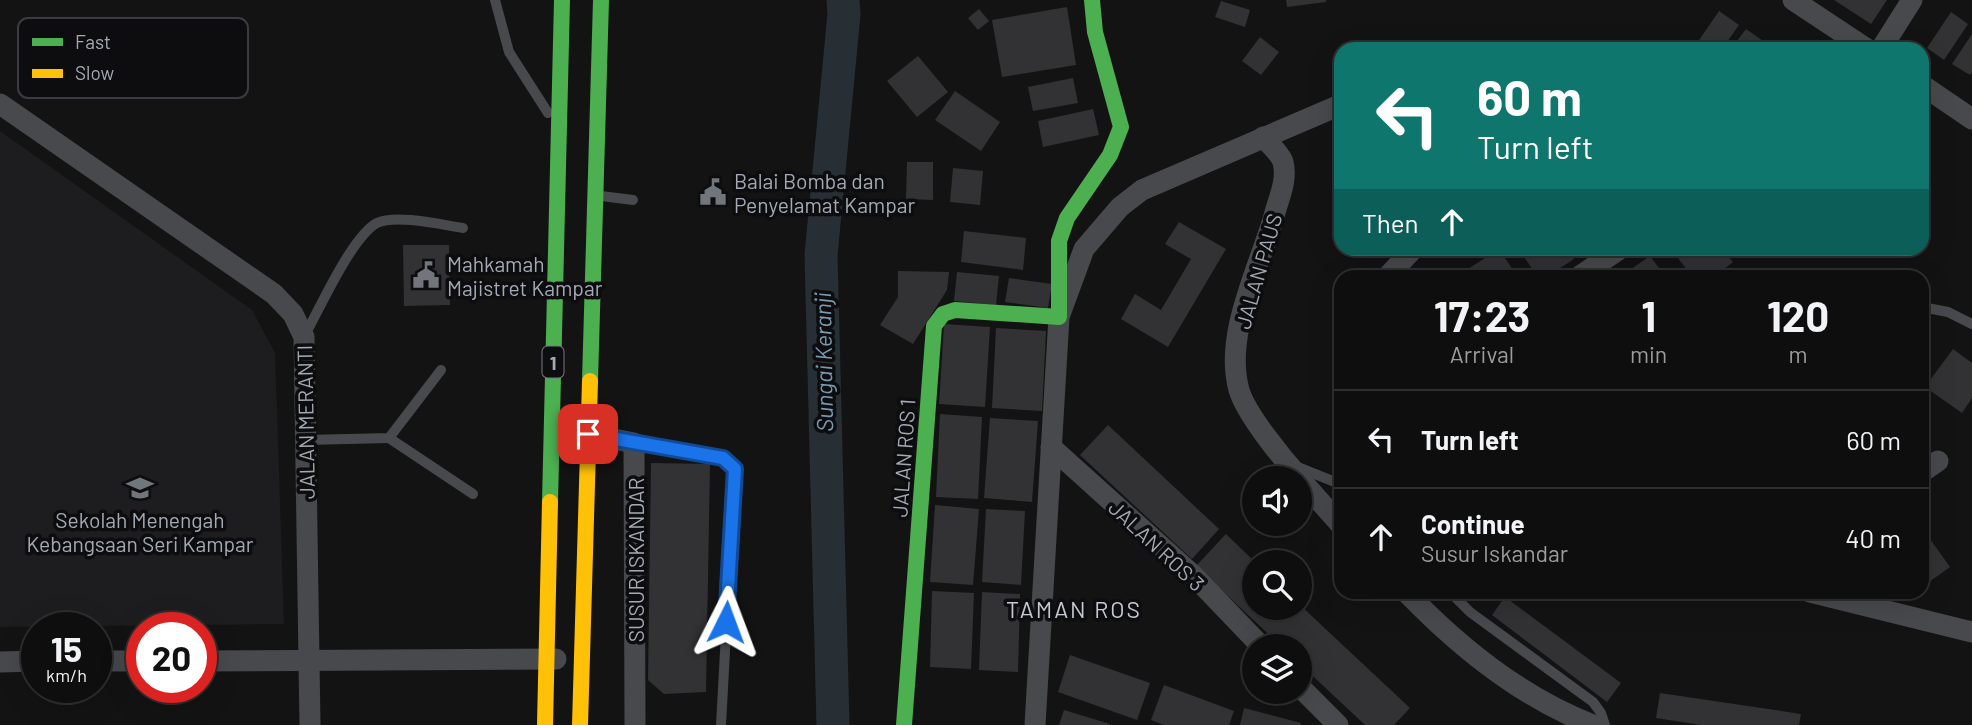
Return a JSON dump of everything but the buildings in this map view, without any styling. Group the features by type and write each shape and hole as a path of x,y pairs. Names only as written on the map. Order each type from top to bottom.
{"main road":[{"name":"1","path":"545,725 563,191 558,129 562,0"},
{"name":"1","path":"580,725 588,434 589,194 601,0"},
{"path":"1059,317 1059,241 1067,218 1110,155 1121,127 1095,32 1092,0"},
{"name":"JALAN ROS 1","path":"904,725 934,326 943,314 956,310 1059,317"}],"street":[{"path":"1793,0 1856,42"},
{"path":"1885,42 1912,0"},
{"path":"1929,90 1972,119"},
{"name":"JALAN MERANTI","path":"0,104 274,294 293,314 304,337 310,725"},
{"path":"1035,725 1059,317 1084,249 1120,207 1142,190 1334,107"},
{"name":"JALAN PAUS","path":"1263,137 1282,159 1285,177 1268,241 1241,315 1236,360 1240,391 1262,430 1290,466"},
{"path":"1394,270 1407,256"},
{"path":"1589,270 1609,256"},
{"path":"588,434 634,443"},
{"name":"SUSUR ISKANDAR","path":"634,443 635,725"},
{"name":"JALAN ROS 3","path":"1051,447 1193,575 1250,634"},
{"name":"JALAN PAUS","path":"1312,492 1334,517"},
{"path":"1413,599 1481,660 1541,702 1593,725"},
{"path":"1838,599 1972,632"},
{"path":"217,661 582,660"},
{"path":"0,662 21,661"},
{"path":"1312,699 1338,725"}],"lane":[{"path":"495,0 509,52 558,129"},
{"path":"589,194 633,200"},
{"path":"304,337 348,258 363,236 378,223 396,219 463,228"},
{"path":"1929,308 1948,312 1972,324"},
{"path":"390,438 441,370"},
{"path":"306,440 390,438 473,494"},
{"path":"634,443 723,458 735,469 721,725"},
{"path":"1312,477 1334,483"},
{"path":"1457,599 1470,612 1592,702 1601,713 1605,725"}],"shaded area":[{"name":"Sekolah Menengah Kebangsaan Seri Kampar","path":"0,131 252,310 275,353 284,624 217,625 217,612 126,612 126,626 112,626 112,612 21,612 21,627 0,627"}],"waterway":[{"name":"Sungai Keranji","path":"833,725 821,255 844,14 843,0"}],"traffic: fast":[{"path":"550,502 562,0"},
{"path":"590,381 601,0"},
{"path":"904,725 934,326 943,314 955,310 1059,317 1059,241 1067,218 1110,155 1121,127 1095,32 1092,0"}],"traffic: slow":[{"path":"580,725 590,381"},
{"path":"545,725 550,502"}],"place":[{"name":"Balai Bomba dan Penyelamat Kampar","path":"713,192"},
{"name":"Mahkamah Majistret Kampar","path":"426,275"},
{"name":"Sekolah Menengah Kebangsaan Seri Kampar","path":"140,488"}],"district":[{"name":"TAMAN ROS","path":"1074,609"}],"route":[{"path":"588,434 723,458 735,469 726,622"}]}
